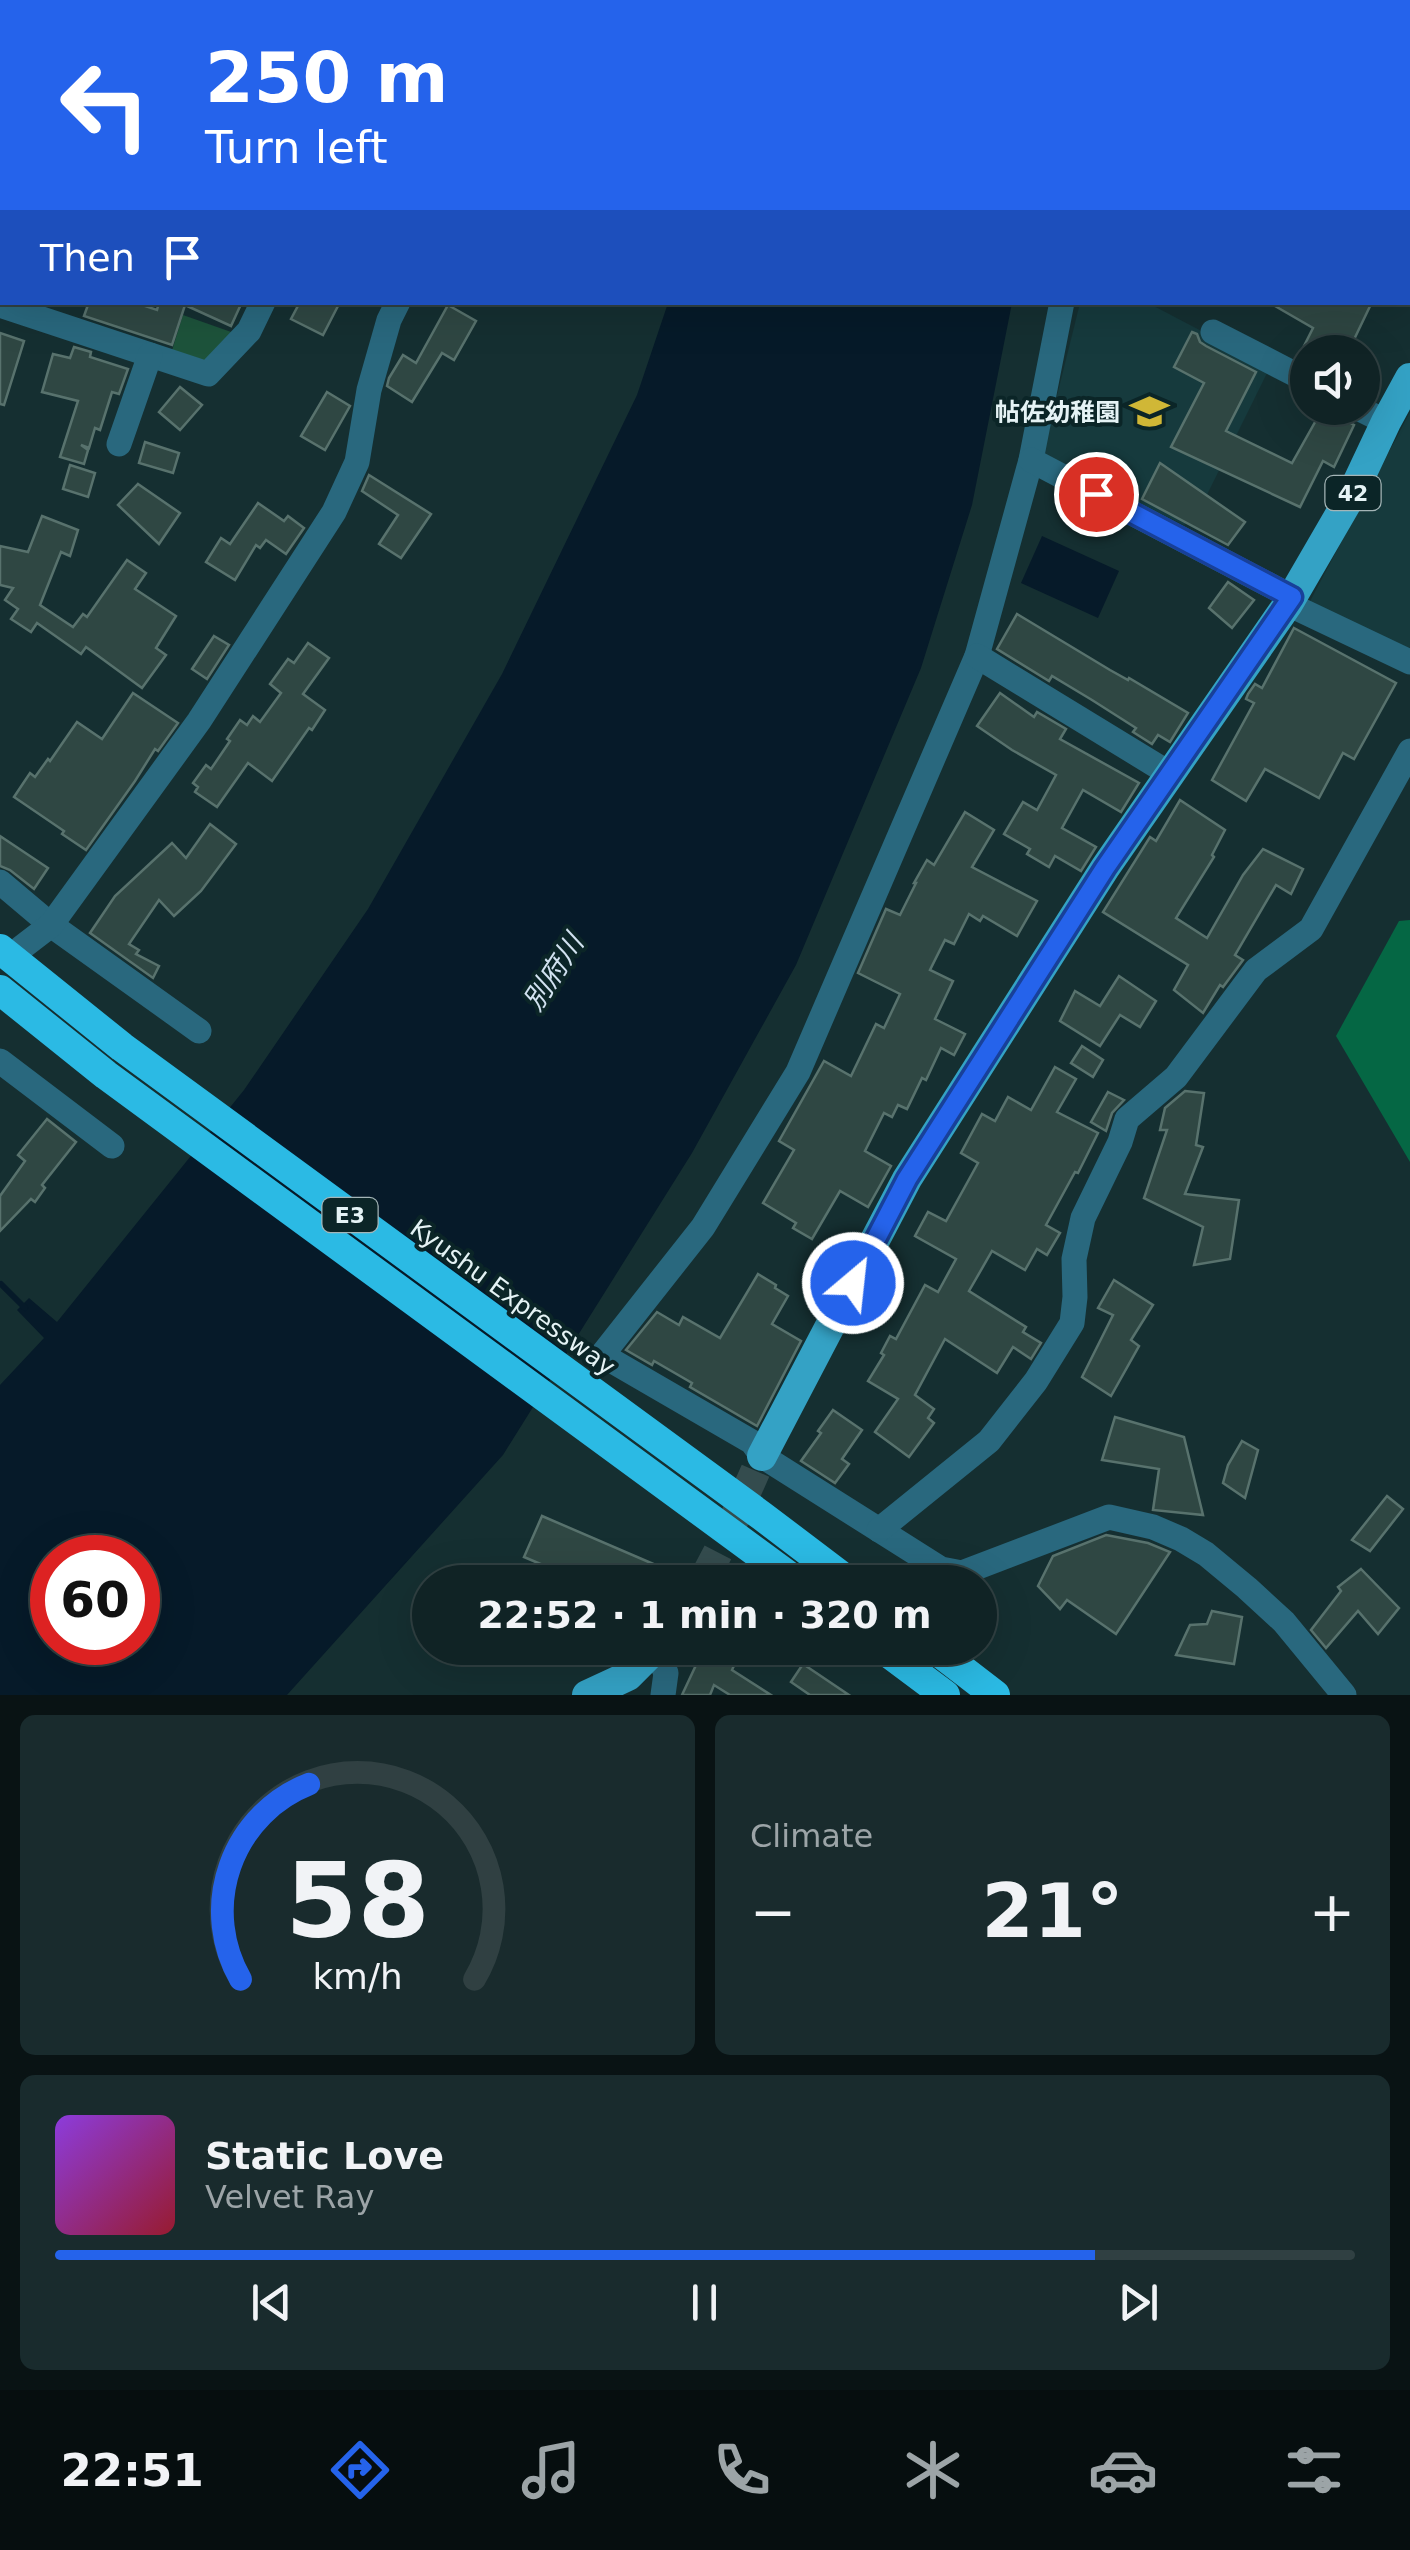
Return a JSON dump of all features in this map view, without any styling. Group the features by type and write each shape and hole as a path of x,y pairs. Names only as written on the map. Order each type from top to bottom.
{"highway":[{"name":"Kyushu Expressway","path":"10,948 122,1047 827,1565"},
{"name":"E3","path":"0,990 106,1075 773,1565"},
{"path":"905,1665 945,1695"},
{"path":"956,1665 995,1695"}],"main road":[{"name":"42","path":"762,1456 907,1179 1105,868 1290,600 1353,492 1410,378"},
{"path":"587,1695 628,1676 639,1665"}],"street":[{"path":"3,305 208,374 249,331 262,305"},
{"path":"10,948 51,926 199,721 334,512 358,462 369,390 388,320 396,305"},
{"path":"1061,305 1030,460 977,656 798,1072 703,1227 602,1355 752,1442 762,1456 941,1569 962,1573 1109,1517 1153,1527 1206,1554 1247,1588 1284,1622 1344,1695"},
{"path":"1212,332 1290,372"},
{"path":"119,444 150,354"},
{"path":"1380,419 1386,422"},
{"path":"1030,460 1410,662"},
{"path":"977,656 1170,774"},
{"path":"878,1530 989,1440 1036,1380 1072,1324 1074,1259 1084,1218 1127,1119 1176,1077 1256,970 1310,928 1410,750"},
{"path":"0,882 51,926 198,1031"},
{"path":"0,1061 112,1146"},
{"path":"663,1665 664,1695"}],"shaded area":[{"name":"帖佐幼稚園","path":"1080,305 1152,305 1270,367 1197,515 1184,525 1042,456"},
{"path":"1410,412 1410,653 1307,607"}],"green space":[{"path":"183,315 234,333 207,368 170,357"},
{"path":"1410,920 1410,1162 1336,1036 1399,921"}],"water":[{"name":"別府川","path":"667,305 1012,305 972,505 921,668 796,965 692,1153 503,1455 287,1695 0,1695 0,1385 44,1338 17,1310 29,1298 57,1322 244,1090 368,909 502,674 637,395"},
{"path":"1042,536 1119,571 1098,618 1021,583"}],"building":[{"path":"88,305 142,305 157,310 158,305 185,305 172,345 84,316"},
{"path":"185,305 241,305 231,326"},
{"path":"298,305 338,305 323,335 291,319"},
{"path":"448,305 476,321 454,360 442,353 412,402 387,386 389,378 403,355 416,363"},
{"path":"1273,305 1371,305 1356,335 1310,335 1313,328"},
{"path":"1192,332 1206,346 1256,372 1226,431 1292,463 1313,425 1354,425 1334,467 1323,461 1300,507 1171,447 1204,383 1174,367"},
{"path":"0,333 24,341 4,405 0,404"},
{"path":"74,347 91,352 90,357 128,369 119,394 112,392 100,430 95,428 89,448 81,445 88,450 84,464 60,457 78,401 42,392 53,354 70,358"},
{"path":"180,387 202,405 180,430 159,412"},
{"path":"327,392 350,406 325,450 301,436"},
{"path":"145,442 179,453 173,473 139,463"},
{"path":"1160,463 1245,522 1228,545 1142,499"},
{"path":"70,465 95,473 88,497 63,489"},
{"path":"369,475 431,514 401,558 379,544 398,515 362,491"},
{"path":"138,484 180,513 159,544 118,505"},
{"path":"258,503 284,521 288,516 304,528 286,554 266,540 260,548 256,545 235,580 206,562 221,538 230,544"},
{"path":"42,516 78,530 70,556 61,552 40,605 73,627 83,614 87,617 127,560 146,573 135,589 176,616 156,648 166,655 142,688 86,647 81,654 37,623 31,632 11,619 18,609 5,600 13,588 0,585 0,546 28,552"},
{"path":"1228,582 1254,600 1232,628 1209,608"},
{"path":"1017,614 1188,713 1170,742 1158,735 1152,744 1133,732 1136,728 1092,700 1052,676 1049,681 997,649"},
{"path":"1294,628 1396,683 1354,759 1343,753 1319,798 1265,769 1246,801 1212,780 1254,703 1246,699 1248,694 1255,684 1262,688"},
{"path":"214,636 229,645 207,679 192,669"},
{"path":"308,643 329,658 303,694 325,710 272,781 248,763 217,807 195,792 198,787 193,783 206,765 211,769 240,720 247,725 253,716 260,722 281,693 270,684 288,659 294,663"},
{"path":"133,693 178,723 158,751 155,749 86,850 14,797 30,773 35,777 50,761 77,722 102,739"},
{"path":"1000,693 1034,717 1037,712 1066,729 1060,739 1139,783 1121,812 1083,790 1062,828 1096,847 1081,871 1055,856 1049,867 1027,854 1030,849 1004,834 1023,802 1037,810 1056,775 977,726"},
{"path":"1180,800 1225,830 1214,857 1176,918 1207,938 1243,875 1263,849 1303,869 1291,894 1276,885 1235,955 1243,960 1223,987 1220,985 1203,1013 1174,990 1188,965 1103,912 1150,837 1156,841"},
{"path":"965,812 994,830 972,867 1037,901 1017,936 983,916 980,921 969,914 954,944 945,940 930,970 953,981 935,1019 965,1034 954,1055 941,1048 907,1109 898,1105 892,1117 884,1113 865,1151 891,1166 868,1207 840,1191 812,1239 793,1228 796,1223 763,1203 794,1150 779,1141 824,1061 851,1076 876,1024 884,1028 900,994 858,973 886,909 900,915 927,860 934,865"},
{"path":"210,824 236,844 201,891 174,916 159,900 129,944 139,950 136,954 159,966 153,978 90,933 115,896 172,843 186,858"},
{"path":"0,836 48,868 34,889 0,866"},
{"path":"1119,976 1156,1001 1140,1027 1120,1015 1100,1046 1060,1021 1075,991 1100,1006"},
{"path":"1082,1046 1103,1060 1093,1077 1071,1063"},
{"path":"1055,1067 1076,1079 1057,1112 1098,1133 1046,1225 1060,1233 1047,1255 1037,1249 1025,1270 992,1251 969,1291 1026,1327 1023,1332 1041,1343 1031,1359 1013,1347 997,1373 945,1339 915,1395 934,1409 928,1418 934,1423 909,1457 875,1432 898,1399 868,1381 890,1336 896,1339 925,1285 938,1292 956,1259 915,1236 928,1212 946,1221 978,1163 961,1153 982,1114 995,1121 1008,1097 1031,1110"},
{"path":"1185,1091 1204,1093 1196,1145 1203,1147 1185,1194 1239,1200 1230,1259 1194,1265 1203,1227 1144,1198 1167,1130 1160,1130 1165,1108"},
{"path":"1108,1092 1124,1100 1112,1113 1106,1131 1091,1122"},
{"path":"47,1119 76,1142 42,1185 45,1188 35,1202 31,1199 0,1231 0,1196 25,1161 18,1155"},
{"path":"758,1274 788,1296 772,1324 801,1341 757,1426 690,1387 692,1383 626,1350 657,1312 679,1325 683,1317 720,1338"},
{"path":"1114,1280 1153,1305 1131,1340 1139,1346 1111,1396 1082,1377 1113,1315 1098,1308"},
{"path":"833,1410 862,1430 842,1459 849,1464 835,1483 801,1461"},
{"path":"1115,1417 1184,1437 1203,1515 1153,1510 1159,1469 1102,1460"},
{"path":"1242,1441 1258,1450 1245,1498 1223,1483"},
{"path":"1387,1496 1403,1509 1370,1551 1352,1540"},
{"path":"542,1516 656,1565 543,1565 524,1557"},
{"path":"1106,1535 1148,1543 1170,1552 1116,1634 1067,1600 1060,1609 1038,1586 1053,1556"},
{"path":"1361,1569 1399,1608 1378,1634 1358,1611 1326,1648 1311,1630 1341,1591 1338,1587"},
{"path":"1212,1611 1242,1617 1234,1664 1176,1655 1190,1625 1207,1624"},
{"path":"696,1665 734,1665 732,1670 771,1695 730,1695 714,1685 710,1695 682,1695"},
{"path":"804,1665 849,1695 810,1695 791,1682"}],"waterway":[{"path":"1,1284 25,1308"}],"tunnel":[{"path":"711,1565 762,1456"}],"place":[{"name":"帖佐幼稚園","path":"1150,412"}],"route":[{"path":"853,1283 907,1179 1105,868 1292,597 1096,494"}]}
